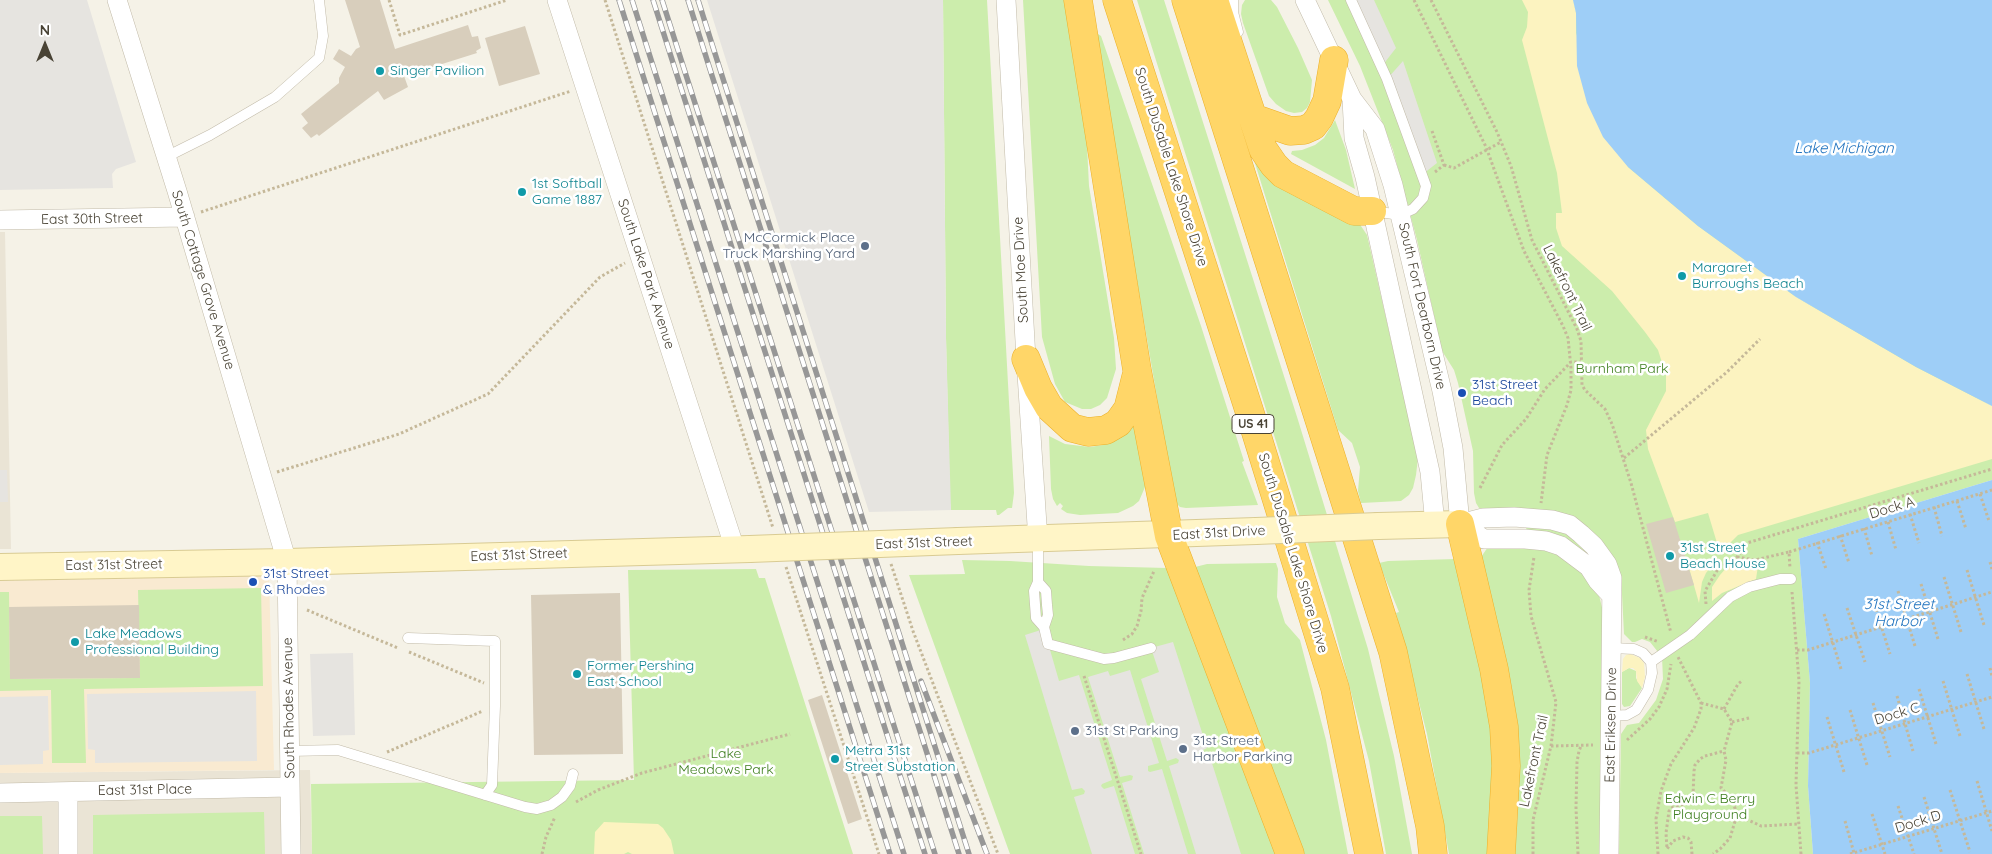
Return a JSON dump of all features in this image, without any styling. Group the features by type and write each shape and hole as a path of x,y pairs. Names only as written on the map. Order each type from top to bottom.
{"highway":[{"path":"1078,0 1137,370 1170,536 1290,854"},
{"name":"South DuSable Lake Shore Drive","path":"1117,0 1249,410 1335,688 1369,854"},
{"path":"1186,0 1392,652 1430,826 1433,854"},
{"path":"1214,0 1241,57 1254,118 1263,149 1274,165 1284,174 1354,211 1372,211"},
{"path":"1254,118 1290,131 1304,130 1313,126 1320,118 1327,101 1334,60"},
{"path":"1026,359 1049,407 1072,428 1088,432 1106,430 1118,423 1128,409 1134,392 1137,370"},
{"path":"1447,524 1494,669 1504,726 1506,766 1501,854"}],"main road":[{"name":"East 31st Drive","path":"1038,540 1447,524"},
{"name":"East 31st Street","path":"0,567 287,562 1038,540"}],"street":[{"name":"South Cottage Grove Avenue","path":"117,0 185,217 287,562"},
{"name":"South Lake Park Avenue","path":"557,0 640,254 742,549"},
{"name":"South Moe Drive","path":"1006,0 1038,540"},
{"name":"South Fort Dearborn Drive","path":"1305,0 1352,99 1375,129 1393,185 1444,400 1453,448 1447,524"},
{"name":"South Fort Dearborn Drive","path":"1352,99 1354,138 1430,472 1447,524"},
{"name":"East 30th Street","path":"0,220 185,217"},
{"name":"East Eriksen Drive","path":"1447,524 1482,518 1514,517 1552,520 1570,525 1594,546 1607,564 1612,578 1609,854"},
{"name":"South Rhodes Avenue","path":"287,562 290,854"},
{"name":"East 31st Place","path":"0,793 290,787"},
{"path":"68,792 68,854"}],"lane":[{"path":"166,156 210,135 275,97 319,58 323,36 319,0"},
{"path":"1233,0 1233,12 1241,57"},
{"path":"1352,0 1387,79 1426,186 1423,198 1413,209 1400,215 1372,211"},
{"path":"1038,540 1038,582 1046,592 1048,615 1044,627 1048,644 1104,659 1152,648"},
{"path":"1650,662 1690,635 1730,597 1749,587 1780,579 1791,579"},
{"path":"408,638 495,641 492,786 485,795"},
{"path":"1611,716 1627,716 1636,710 1642,702 1651,681 1650,662 1643,653 1634,649 1612,648"},
{"path":"289,751 338,750 537,809 551,805 562,797 570,786 572,774"}],"path":[{"path":"389,0 400,34 507,0"},
{"path":"605,0 774,530"},
{"name":"Lakefront Trail","path":"1414,0 1487,150 1524,252 1563,326 1570,350 1571,390 1547,455 1540,510"},
{"name":"Lakefront Trail","path":"1431,0 1474,83 1501,142 1511,166 1532,240 1578,329 1581,341 1582,384 1584,390 1605,409 1624,458 1672,635 1673,647 1701,703"},
{"path":"185,217 585,86"},
{"path":"1432,131 1444,165 1454,168 1501,142"},
{"path":"262,477 398,434 488,394 600,277 640,254"},
{"path":"1624,458 1727,372 1760,339"},
{"path":"1480,488 1502,445 1526,419 1545,389 1571,362 1581,362"},
{"path":"1707,617 1705,592 1709,582 1718,569 1737,557 1747,543 1992,468"},
{"name":"Dock A","path":"1737,557 1755,560 1799,550 1817,542 1992,490"},
{"path":"1980,494 1989,522"},
{"path":"1957,500 1966,529"},
{"path":"1934,507 1942,536"},
{"path":"1910,514 1919,542"},
{"path":"1887,521 1896,550"},
{"path":"1864,528 1872,556"},
{"path":"1840,535 1849,563"},
{"path":"1817,542 1826,569"},
{"path":"1789,552 1799,681 1796,785 1801,854"},
{"name":"Lakefront Trail","path":"1533,854 1533,820 1551,746 1556,702 1531,616 1529,590 1534,556"},
{"path":"783,558 879,854"},
{"path":"889,558 913,631 998,854"},
{"path":"1990,562 1992,569"},
{"path":"1967,570 1984,625"},
{"path":"1116,643 1132,634 1141,611 1142,598 1154,571"},
{"path":"1944,577 1961,632"},
{"path":"1920,584 1938,639"},
{"path":"1898,591 1915,646"},
{"path":"1797,650 1808,650 1992,592"},
{"path":"1873,600 1890,654"},
{"path":"1848,608 1865,662"},
{"path":"307,610 495,688"},
{"path":"1824,614 1842,669"},
{"path":"1990,668 1992,676"},
{"path":"1967,674 1984,729"},
{"path":"1084,676 1141,854"},
{"path":"1724,709 1738,684 1743,680"},
{"path":"1943,681 1960,736"},
{"path":"1919,689 1936,744"},
{"path":"1896,696 1913,751"},
{"name":"Dock C","path":"1797,752 1809,752 1835,745 1992,697"},
{"path":"1658,854 1656,820 1661,791 1671,764 1700,717 1701,703 1724,709 1732,722 1724,751 1726,766 1722,788 1730,796 1735,808 1736,818 1730,838 1713,854"},
{"path":"1873,703 1890,758"},
{"path":"384,754 495,706"},
{"path":"1850,710 1867,765"},
{"path":"1827,717 1844,772"},
{"path":"1732,722 1749,718"},
{"path":"574,803 598,790 642,773 790,734"},
{"path":"1551,746 1598,745"},
{"path":"1578,854 1576,798 1578,751 1581,746"},
{"path":"1692,854 1692,842 1688,838 1683,837 1674,841 1667,849 1666,833 1669,812 1673,807 1685,804 1693,795 1695,765 1700,759 1704,756 1724,751"},
{"path":"1977,781 1992,831"},
{"path":"1950,790 1970,852"},
{"path":"1924,797 1942,854"},
{"path":"1898,806 1914,854"},
{"name":"Dock D","path":"1850,854 1992,811"},
{"path":"542,854 550,824 557,814"},
{"path":"1872,814 1885,854"},
{"path":"1736,818 1746,819 1761,826 1798,824"},
{"path":"1845,821 1854,853"},
{"path":"1719,850 1721,854"}],"shaded area":[{"path":"0,0 87,0 136,162 116,169 112,174 113,188 0,190"},
{"name":"McCormick Place Truck Marshing Yard","path":"707,0 943,0 946,338 951,510 869,512"},
{"path":"1352,0 1374,0 1396,48 1382,66"},
{"path":"1403,61 1437,163 1423,174 1387,79"},
{"path":"0,232 5,232 11,549 0,549"},
{"path":"0,470 7,470 8,502 0,502"},
{"path":"269,575 274,770 0,773 0,581"},
{"name":"31st St Parking","path":"1044,629 1059,681 1079,675 1112,780 1101,786 1104,789 1114,786 1135,854 1092,854 1074,797 1084,794 1085,791 1082,788 1072,790 1025,635"},
{"name":"31st Street Harbor Parking","path":"1173,642 1207,748 1197,753 1200,756 1209,754 1241,854 1196,854 1169,766 1178,763 1179,760 1176,758 1167,761 1141,679 1159,672 1151,648"},
{"path":"353,653 355,735 313,736 310,654"},
{"name":"31st St Parking","path":"1130,670 1159,763 1148,766 1148,771 1162,769 1188,854 1144,854 1122,783 1132,780 1133,776 1120,777 1088,677 1108,671 1110,676"},
{"path":"256,691 257,761 95,763 95,750 88,749 87,694"},
{"path":"48,696 49,750 43,751 43,764 0,765 0,697"},
{"path":"310,770 312,854 0,854 0,773"}],"green space":[{"path":"943,0 987,0 1014,493 1012,508 1008,508 999,515 997,515 996,510 951,510 950,503 946,338"},
{"path":"1023,0 1065,0 1086,126 1089,186 1114,338 1116,369 1107,398 1100,405 1091,409 1082,409 1065,402 1055,384 1042,337"},
{"path":"1137,0 1164,0 1298,420 1368,649 1394,756 1412,854 1386,854 1369,761 1331,616"},
{"path":"1245,0 1271,0 1277,7 1298,48 1312,80 1310,102 1302,112 1286,111 1269,96 1243,23 1241,14 1242,5"},
{"name":"Burnham Park","path":"1328,0 1573,0 1576,13 1796,297 1992,406 1992,480 1798,539 1810,683 1808,786 1813,854 1619,854 1621,734 1627,725 1639,723 1656,700 1663,679 1662,657 1650,642 1642,639 1632,642 1624,634 1622,594 1619,577 1596,540 1484,510 1479,508 1476,503 1473,451 1458,383 1454,370 1442,351 1417,240 1393,150 1360,66"},
{"path":"1098,34 1101,36 1201,326 1244,461 1242,462 1258,505 1186,508 1180,507 1175,502 1095,37"},
{"path":"1335,120 1346,150 1355,189 1291,154 1292,151 1302,150 1315,145 1324,138"},
{"path":"1249,144 1359,223 1367,235 1418,458 1413,488 1409,495 1401,501 1361,503 1358,491 1360,467 1352,443 1338,430"},
{"path":"1134,424 1146,476 1145,487 1139,501 1118,513 1080,515 1067,513 1061,509 1063,506 1060,503 1057,506 1051,489 1049,436 1065,444 1090,447 1103,445"},
{"path":"1527,524 1561,531 1573,537 1598,564 1527,532"},
{"path":"1492,545 1552,550 1579,567 1599,595 1604,616 1601,854 1515,854 1518,808 1518,726 1509,674 1481,568 1481,557 1488,547"},
{"path":"1456,559 1493,723 1493,854 1449,854 1427,734 1396,613 1399,612 1379,563 1388,561"},
{"path":"962,560 1167,568 1280,854 1010,854 909,575 965,574"},
{"path":"1276,563 1278,569 1277,597 1285,623 1300,640 1326,740 1348,854 1302,854 1195,567 1207,564"},
{"name":"Lake Meadows Park","path":"756,569 759,578 765,578 853,854 312,854 311,784 634,780 628,570"},
{"path":"261,588 263,686 84,689 86,763 52,763 51,690 0,691 0,592 9,592 10,679 140,678 138,590"},
{"path":"1629,668 1636,671 1636,678 1642,688 1630,706 1624,707 1622,704 1622,672"},
{"path":"264,812 265,854 93,854 93,815"},
{"path":"0,816 42,816 43,854 0,854"}],"sand":[{"name":"Margaret Burroughs Beach","path":"1522,0 1573,0 1576,13 1576,33 1628,167 1698,226 1796,297 1916,367 1992,406 1992,459 1738,535 1720,553 1708,513 1675,522 1648,449 1646,430 1666,391 1666,375 1658,350 1612,291 1562,246 1556,228 1556,213 1562,213 1557,173 1522,40 1527,27 1528,12"},
{"path":"1687,561 1696,564 1714,563 1702,582 1699,603"},
{"path":"1740,562 1753,563 1758,566 1756,579 1722,593 1712,601 1712,587 1720,575 1727,567"},
{"path":"1630,654 1640,658 1644,663 1645,677 1642,688 1637,681 1636,671 1633,668 1622,672 1623,659 1626,655"},
{"path":"604,822 658,824 671,840 674,854 632,854 628,852 624,854 594,854 595,832"}],"water":[{"name":"Lake Michigan","path":"1573,0 1992,0 1992,406 1916,367 1796,297 1698,226 1628,167 1603,137 1587,103 1577,66 1576,13"},
{"name":"31st Street Harbor","path":"1992,480 1992,854 1813,854 1808,786 1810,683 1798,539"}],"building":[{"name":"Singer Pavilion","path":"345,0 380,0 395,49 468,25 472,37 478,36 481,48 476,51 477,53 404,76 408,87 384,100 378,91 319,136 317,134 311,138 302,128 308,123 301,114 339,83 339,78 345,67 333,59 339,49 351,56 360,47"},
{"path":"525,26 540,74 499,86 485,38"},
{"name":"31st Street Beach House","path":"1673,517 1694,585 1666,593 1646,524"},
{"name":"Former Pershing East School","path":"620,593 623,754 534,755 531,595"},
{"name":"Lake Meadows Professional Building","path":"139,605 140,678 10,679 9,607"},
{"name":"Metra 31st Street Substation","path":"822,695 862,819 848,824 808,700"}],"railway":[{"path":"619,0 890,854"},
{"path":"632,0 904,854"},
{"path":"653,0 925,854"},
{"path":"662,0 935,854"},
{"path":"688,0 959,854"},
{"path":"698,0 969,854"},
{"path":"921,681 987,854"}],"place":[{"name":"Singer Pavilion","path":"380,71"},
{"name":"1st Softball Game 1887","path":"522,192"},
{"name":"McCormick Place Truck Marshing Yard","path":"865,246"},
{"name":"Margaret Burroughs Beach","path":"1682,276"},
{"name":"31st Street Beach","path":"1462,393"},
{"name":"31st Street Beach House","path":"1670,556"},
{"name":"31st Street & Rhodes","path":"253,582"},
{"name":"Lake Meadows Professional Building","path":"75,642"},
{"name":"Former Pershing East School","path":"577,674"},
{"name":"31st St Parking","path":"1075,731"},
{"name":"31st Street Harbor Parking","path":"1183,749"},
{"name":"Metra 31st Street Substation","path":"835,759"}],"park label":[{"name":"Edwin C Berry Playground","path":"1710,808"}]}
